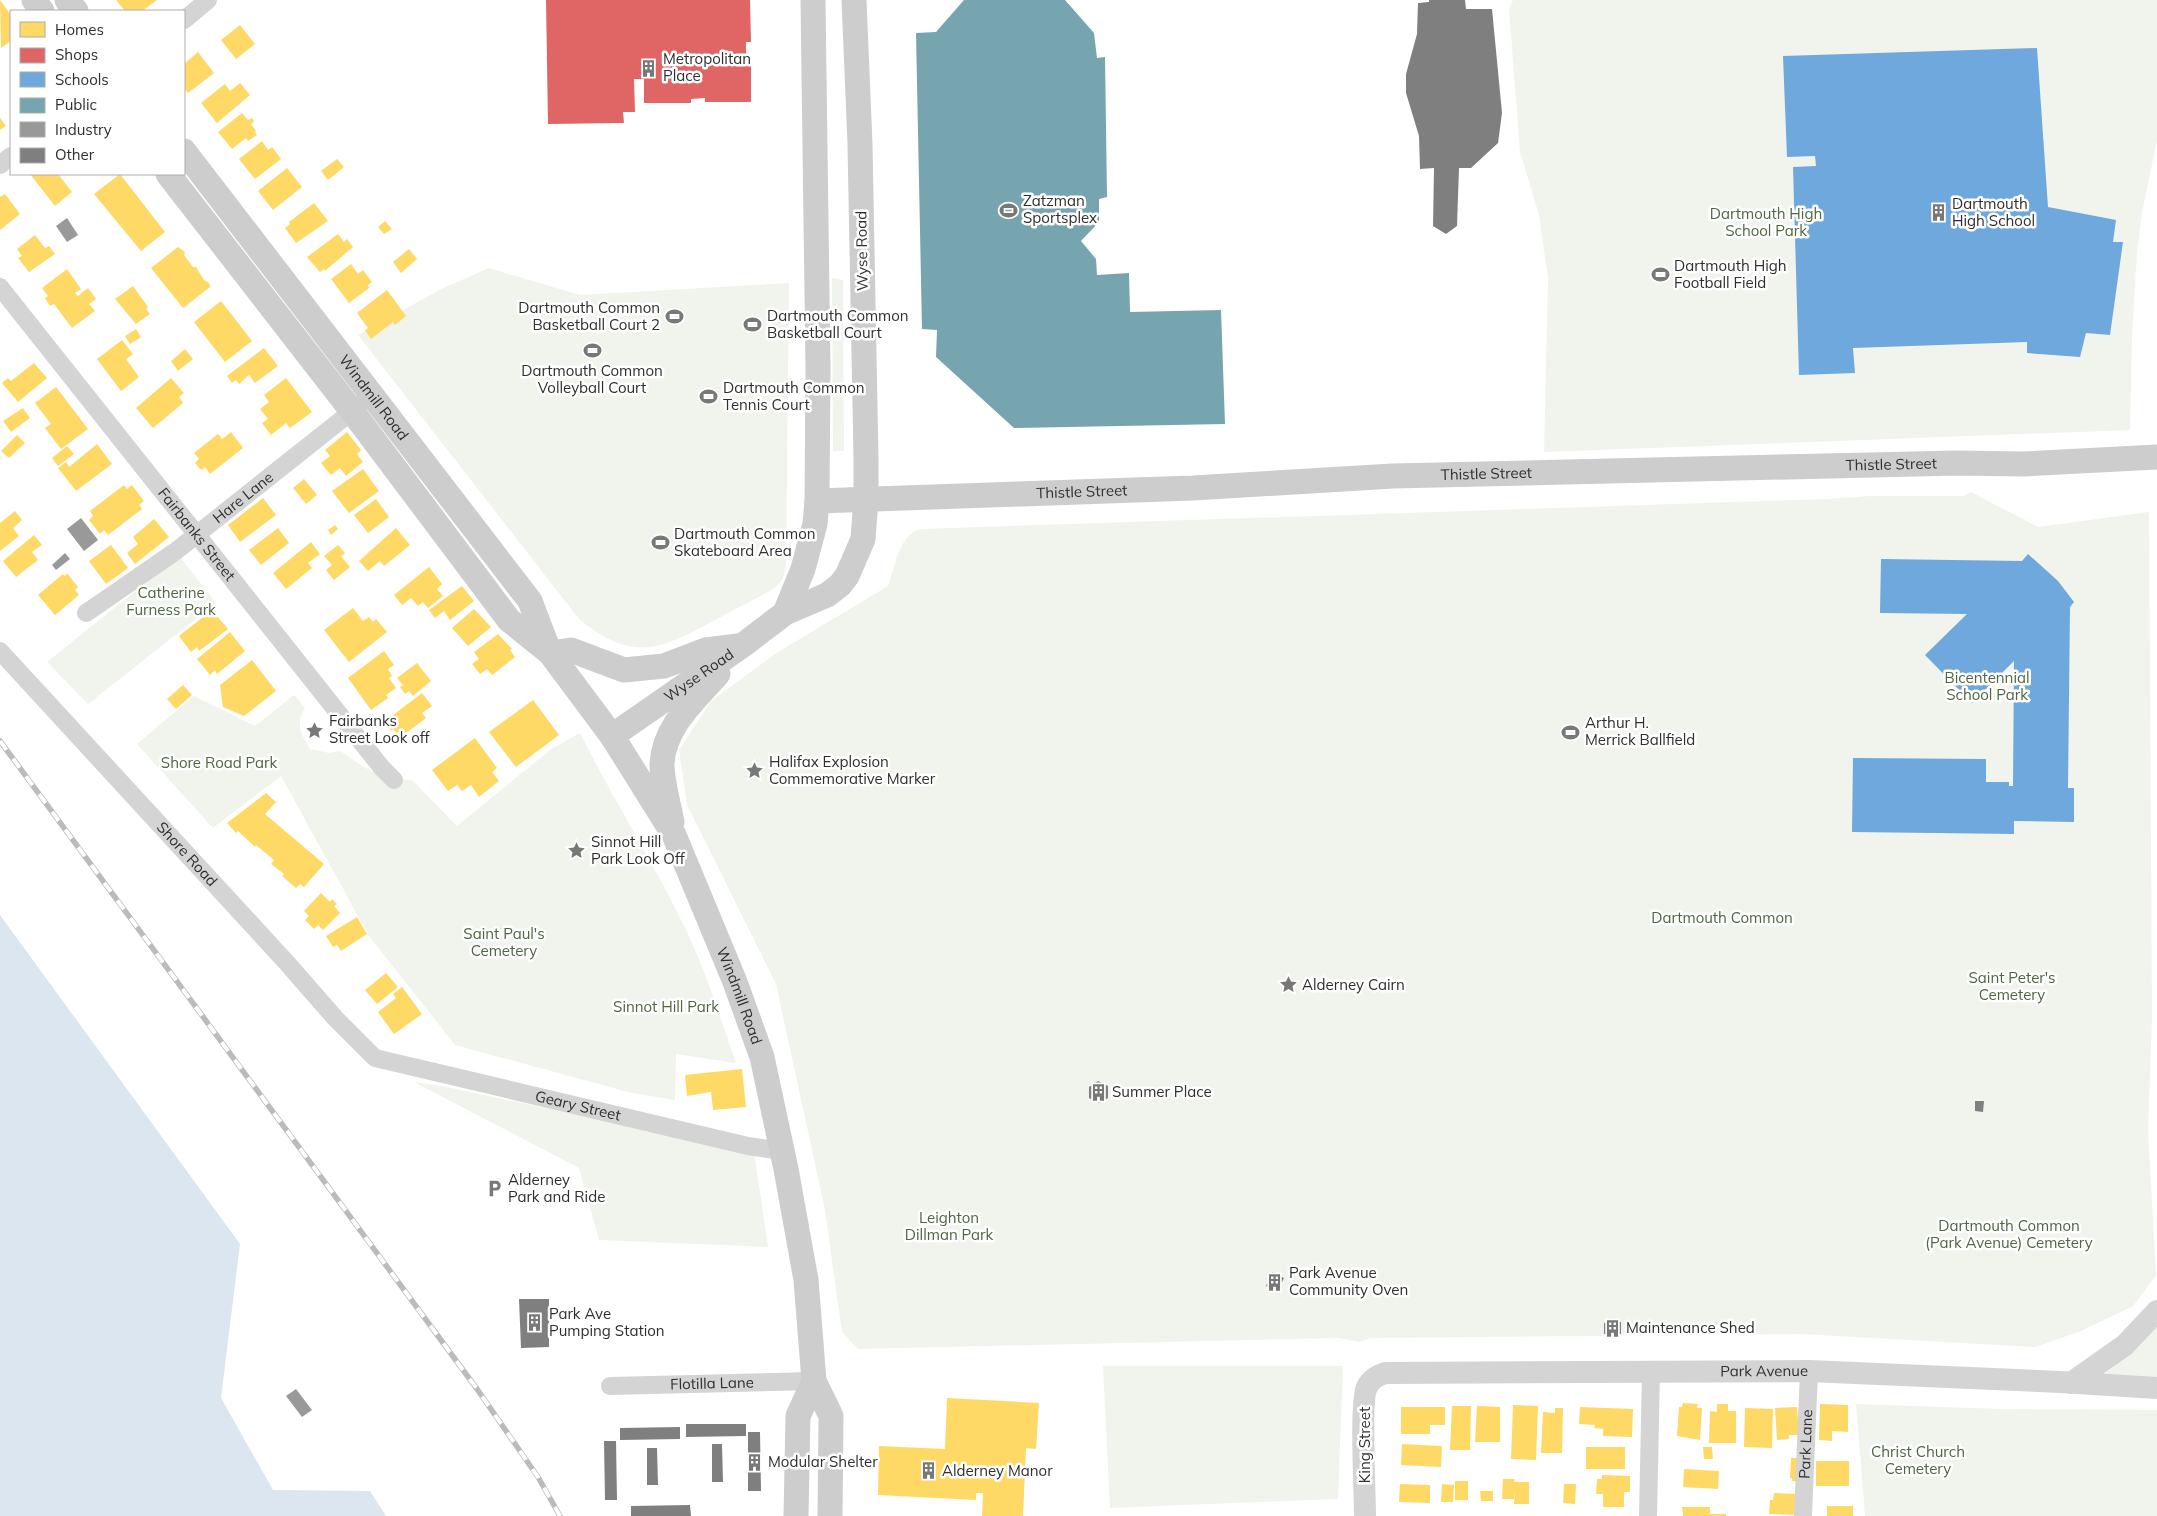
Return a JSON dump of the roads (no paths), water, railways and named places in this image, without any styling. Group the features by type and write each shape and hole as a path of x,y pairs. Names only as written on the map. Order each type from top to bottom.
{"main road":[{"path":"67,0 75,10"},
{"path":"785,613 803,569 815,524 817,501 818,368 813,0"},
{"name":"Wyse Road","path":"612,736 743,645 785,613 827,596 847,576 863,538 866,500 860,154 854,0"},
{"name":"Windmill Road","path":"185,151 530,601 550,653"},
{"name":"Windmill Road","path":"169,175 352,411 510,620 550,653 612,736 674,835 735,982 762,1057 806,1280 814,1381"},
{"name":"Thistle Street","path":"817,501 1193,488 1393,476 1957,463 2023,464 2157,457"},
{"path":"550,653 571,650 624,670 664,666 706,650 743,645"},
{"path":"674,835 662,765 666,747 675,723 743,645"},
{"path":"796,1516 798,1416 814,1381"},
{"path":"814,1381 830,1416 830,1516"}],"street":[{"path":"185,19 208,0"},
{"path":"0,165 10,157"},
{"name":"Fairbanks Street","path":"0,287 382,768 394,780"},
{"name":"Hare Lane","path":"86,613 176,551 195,534 372,396"},
{"name":"Shore Road","path":"0,651 287,963 335,1018 375,1058"},
{"name":"Geary Street","path":"375,1058 748,1146 782,1151"},
{"path":"2071,1382 2125,1345 2157,1311"},
{"name":"Park Avenue","path":"1374,1378 1385,1373 1809,1371 2071,1382 2157,1388"},
{"name":"Park Lane","path":"1803,1516 1809,1371"},
{"path":"1648,1516 1651,1372"},
{"name":"King Street","path":"1365,1516 1364,1412 1366,1388 1374,1378"},
{"name":"Flotilla Lane","path":"610,1386 814,1381"}],"railway":[{"path":"0,741 477,1389 538,1477 560,1516"}],"place":[{"name":"Metropolitan Place","path":"649,68"},
{"name":"Zatzman Sportsplex","path":"1009,210"},
{"name":"Dartmouth High School","path":"1938,213"},
{"name":"Dartmouth High Football Field","path":"1660,275"},
{"name":"Dartmouth Common Basketball Court 2","path":"674,317"},
{"name":"Dartmouth Common Basketball Court","path":"753,325"},
{"name":"Dartmouth Common Volleyball Court","path":"592,350"},
{"name":"Dartmouth Common Tennis Court","path":"709,397"},
{"name":"Dartmouth Common Skateboard Area","path":"660,543"},
{"name":"Fairbanks Street Look off","path":"315,730"},
{"name":"Arthur H. Merrick Ballfield","path":"1571,732"},
{"name":"Halifax Explosion Commemorative Marker","path":"755,771"},
{"name":"Sinnot Hill Park Look Off","path":"577,851"},
{"name":"Alderney Cairn","path":"1288,985"},
{"name":"Summer Place","path":"1098,1092"},
{"name":"Alderney Park and Ride","path":"494,1189"},
{"name":"Park Avenue Community Oven","path":"1275,1282"},
{"name":"Park Ave Pumping Station","path":"535,1323"},
{"name":"Maintenance Shed","path":"1612,1328"},
{"name":"Modular Shelter","path":"754,1462"},
{"name":"Alderney Manor","path":"928,1471"}],"park label":[{"name":"Dartmouth High School Park","path":"1766,222"},
{"name":"Catherine Furness Park","path":"171,602"},
{"name":"Bicentennial School Park","path":"1987,686"},
{"name":"Shore Road Park","path":"219,763"},
{"name":"Dartmouth Common","path":"1722,918"},
{"name":"Saint Paul's Cemetery","path":"504,942"},
{"name":"Saint Peter's Cemetery","path":"2012,986"},
{"name":"Sinnot Hill Park","path":"666,1007"},
{"name":"Leighton Dillman Park","path":"949,1226"},
{"name":"Dartmouth Common (Park Avenue) Cemetery","path":"2009,1234"},
{"name":"Christ Church Cemetery","path":"1918,1460"}]}
